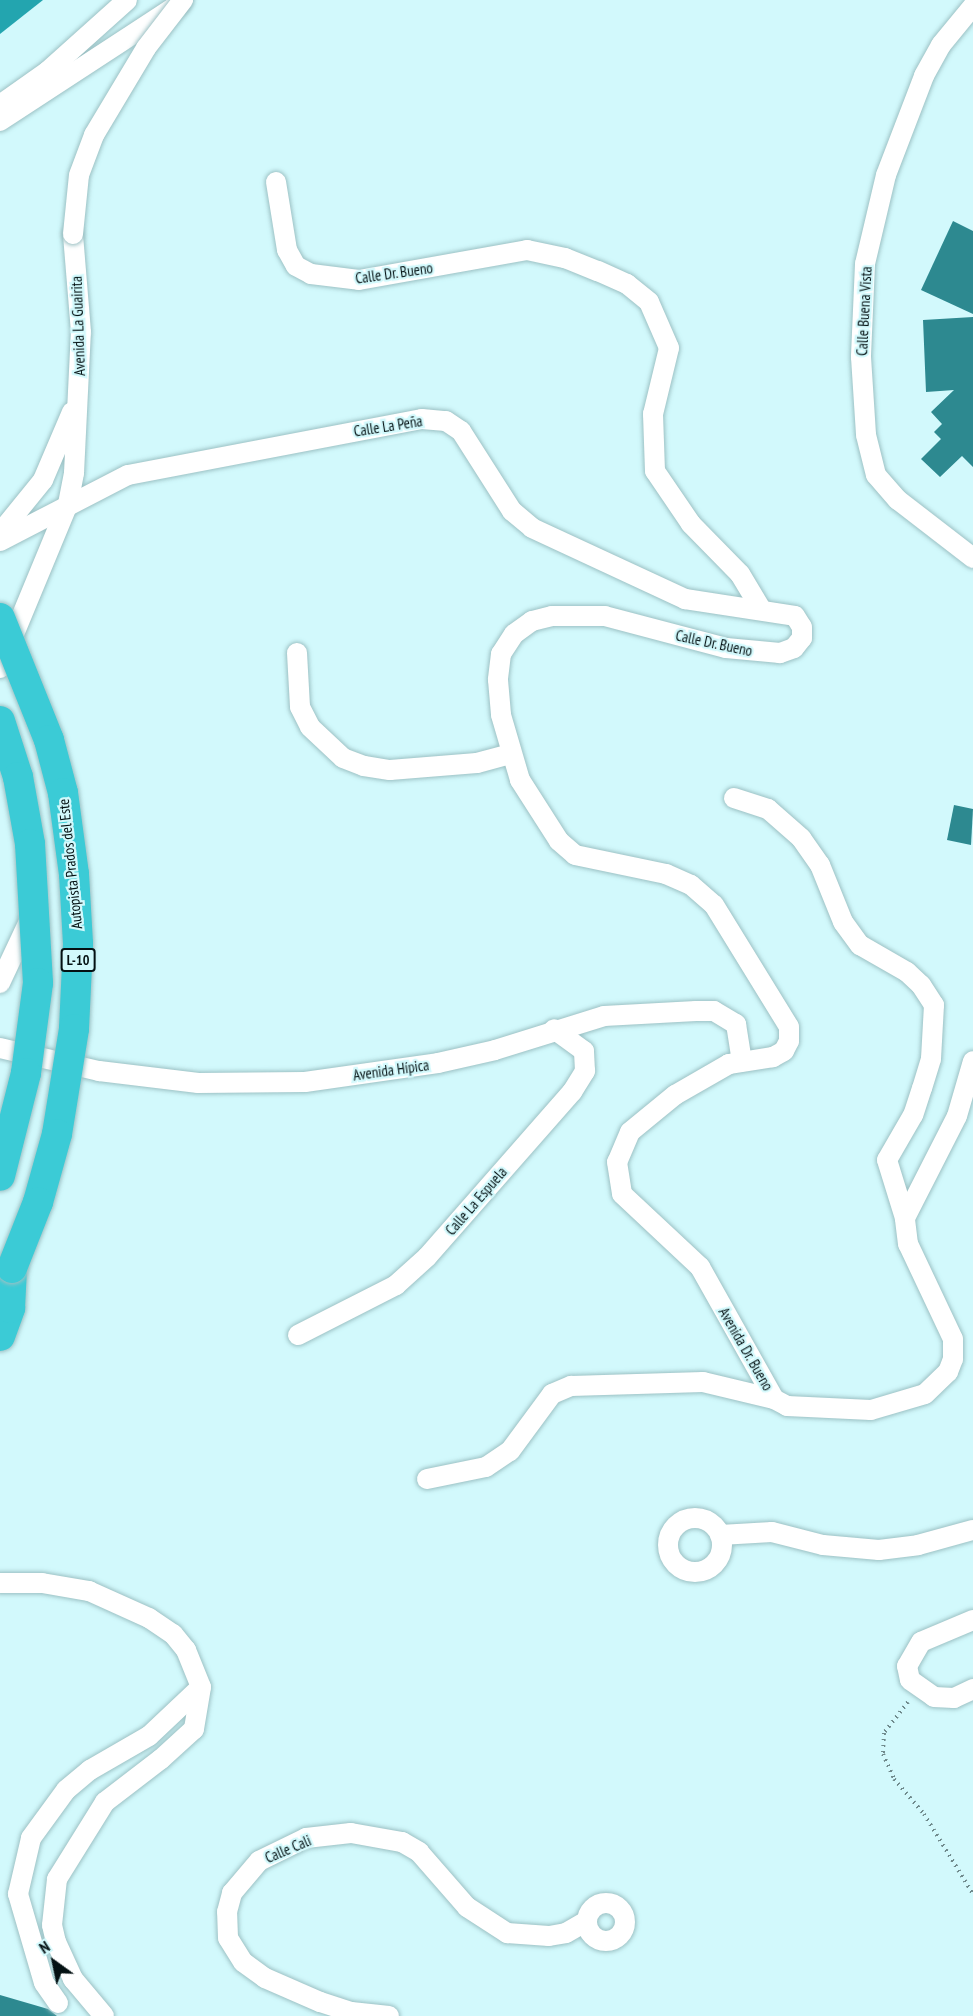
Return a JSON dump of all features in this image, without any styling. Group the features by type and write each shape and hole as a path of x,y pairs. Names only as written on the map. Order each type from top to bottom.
{"highway":[{"name":"Autopista Prados del Este","path":"0,618 48,740 63,793 74,874 78,944 74,1029 59,1124 38,1202 6,1279"},
{"name":"L-10","path":"0,721 18,777 30,844 36,907 37,995 26,1073 0,1176"},
{"name":"L-10","path":"0,1336 10,1308 6,1279"}],"street":[{"path":"0,105 48,71 127,0"},
{"path":"0,121 184,0"},
{"name":"Avenida La Guairita","path":"0,668 68,504 80,384 81,332 74,234 79,175 94,135 146,48 184,0"},
{"name":"Calle Buena Vista","path":"973,6 941,45 924,76 886,175 865,264 861,382 869,458 876,475 898,500 973,558"},
{"name":"Calle Dr. Bueno","path":"276,182 287,249 297,266 311,274 359,280 527,250 565,258 598,271 627,284 649,302 669,348 653,414 654,471 691,524 740,574 761,609 795,616 802,627 802,638 794,648 780,653 751,652 605,616 552,616 532,621 514,634 501,654 498,680 511,754 546,824 575,855 666,874 691,885 714,905 789,1027 789,1041 784,1051 773,1057 742,1062"},
{"path":"0,533 43,480 58,451 80,384"},
{"name":"Calle La Peña","path":"0,541 128,475 422,419 446,421 461,431 502,498 532,528 685,599 744,610 761,609"},
{"path":"297,653 300,706 310,727 343,758 363,766 390,770 477,763 511,754"},
{"name":"Avenida Dr. Bueno","path":"734,798 768,809 801,838 820,866 843,922 860,945 907,972 934,1005 931,1059 913,1115 887,1160 905,1218 908,1244 953,1339 953,1359 948,1372 925,1394 871,1410 787,1406 774,1399 700,1267 676,1242 633,1208 622,1194 617,1179 617,1162 630,1132 675,1095 729,1065 742,1062"},
{"path":"0,983 36,907"},
{"name":"Avenida Hípica","path":"0,1048 99,1071 198,1083 305,1082 438,1064 495,1050 554,1029 604,1016 714,1011 736,1024 742,1062"},
{"name":"Calle La Espuela","path":"298,1335 396,1285 427,1257 572,1092 585,1071 584,1051 554,1029"},
{"path":"905,1218 957,1116 973,1061"},
{"path":"427,1479 486,1467 510,1451 552,1394 571,1386 703,1382 774,1399"},
{"path":"720,1535 772,1532 823,1545 879,1550 918,1545 973,1530"},
{"path":"0,1583 30,1582 89,1591 149,1618 173,1634 186,1650 201,1687 194,1729 161,1759 105,1802 57,1879 52,1925 56,1942 73,1979 104,2016"},
{"path":"973,1620 938,1632 912,1653 907,1666 910,1680 934,1697 954,1698 973,1689"},
{"path":"58,2003 44,1983 18,1894 31,1838 66,1790 90,1770 148,1736 201,1687"},
{"name":"Calle Cali","path":"389,2016 351,2012 320,2002 265,1978 243,1962 228,1938 227,1912 232,1893 259,1861 306,1838 351,1833 402,1842 419,1852 467,1907 507,1933 549,1936 566,1933 586,1921"}],"path":[{"path":"920,1689 884,1733 883,1754 894,1779 924,1814 973,1894"}],"water":[{"path":"0,0 43,0 0,34"}],"building":[{"path":"953,221 973,231 973,314 921,290"},
{"path":"973,317 973,467 962,456 940,477 921,459 941,439 934,432 942,424 931,412 954,390 926,392 923,320"},
{"path":"954,805 973,809 971,845 947,840"},
{"path":"0,1995 48,2009 57,2016 0,2016"}]}
